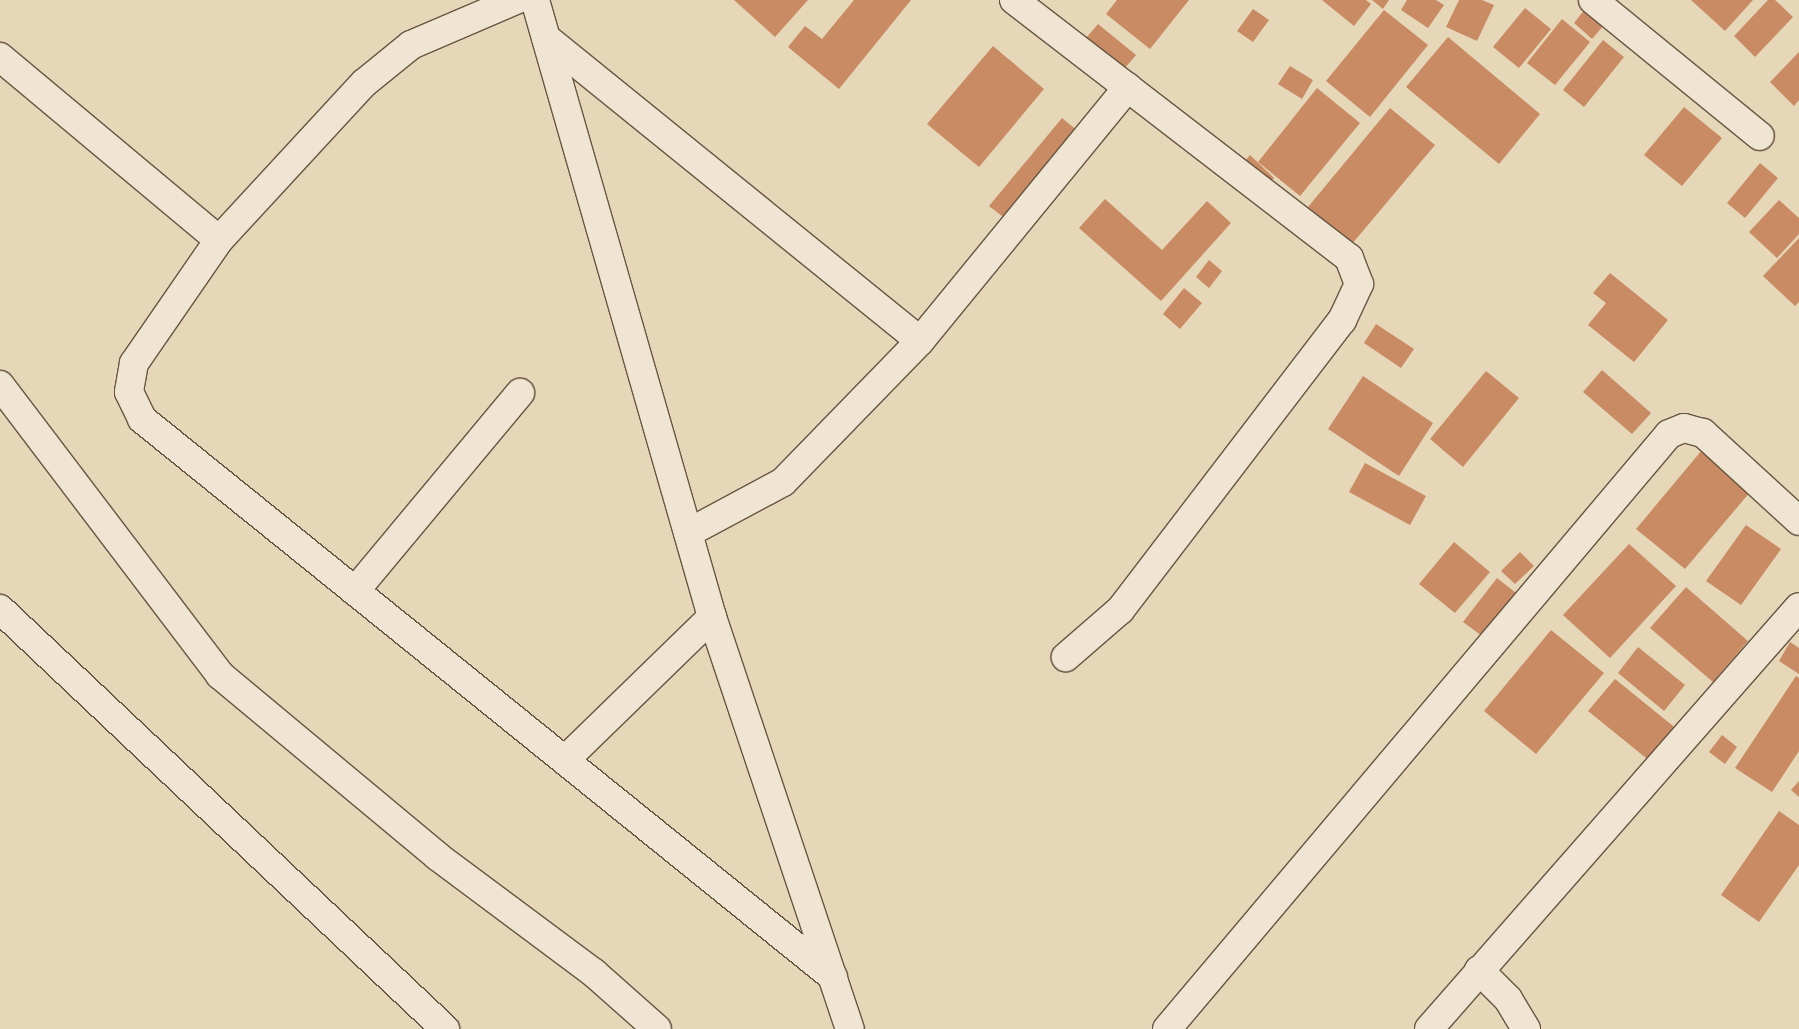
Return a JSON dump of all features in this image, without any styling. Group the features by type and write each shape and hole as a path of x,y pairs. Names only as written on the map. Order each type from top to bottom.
{"street":[{"path":"516,0 411,45 364,83 219,240 134,363 128,392 142,419 833,977"},
{"path":"535,0 712,617 850,1029"},
{"path":"1014,0 1349,258 1359,284 1342,320 1120,610 1066,657"},
{"path":"1593,0 1760,136"},
{"path":"546,38 920,341"},
{"path":"0,57 219,240"},
{"path":"688,533 783,482 920,341 1128,88"},
{"path":"0,385 220,675 437,856 594,973 657,1029"},
{"path":"355,591 520,393"},
{"path":"1167,1029 1669,434 1684,428 1703,433 1799,521"},
{"path":"1430,1029 1478,970 1799,606"},
{"path":"0,609 445,1029"},
{"path":"565,760 712,617"},
{"path":"1478,970 1508,999 1526,1029"}],"building":[{"path":"734,0 808,0 775,37"},
{"path":"854,0 911,0 839,89 788,47 805,26 822,39"},
{"path":"1117,0 1189,0 1150,49 1106,14"},
{"path":"1322,0 1366,0 1371,4 1354,26"},
{"path":"1372,0 1389,0 1383,9"},
{"path":"1407,0 1436,0 1444,5 1428,28 1401,10"},
{"path":"1459,0 1482,0 1494,5 1477,41 1446,27"},
{"path":"1691,0 1753,0 1725,31"},
{"path":"1768,0 1775,0 1793,17 1755,57 1734,36"},
{"path":"1525,8 1551,29 1519,68 1493,47"},
{"path":"1253,9 1269,20 1253,42 1237,31"},
{"path":"1585,9 1604,25 1592,39 1574,23"},
{"path":"1384,10 1428,45 1370,117 1326,81"},
{"path":"1562,19 1590,42 1555,85 1527,63"},
{"path":"1098,24 1136,55 1119,75 1081,44"},
{"path":"1448,37 1540,114 1499,164 1406,87"},
{"path":"1603,40 1624,57 1584,107 1563,90"},
{"path":"993,46 1044,89 979,167 927,124"},
{"path":"1799,52 1799,100 1794,106 1770,82"},
{"path":"1290,66 1313,80 1302,99 1278,84"},
{"path":"1317,88 1360,123 1300,196 1258,162"},
{"path":"1684,107 1722,138 1682,186 1644,155"},
{"path":"1390,108 1435,145 1352,244 1308,207"},
{"path":"1062,118 1079,132 1007,220 989,206"},
{"path":"1250,155 1274,178 1263,190 1239,168"},
{"path":"1760,163 1778,178 1745,218 1727,203"},
{"path":"1105,199 1162,250 1207,201 1231,223 1161,301 1079,228"},
{"path":"1779,200 1799,218 1799,234 1777,258 1749,232"},
{"path":"1799,238 1799,302 1795,306 1763,276"},
{"path":"1209,260 1222,271 1209,288 1196,277"},
{"path":"1610,273 1668,320 1634,362 1588,325 1606,303 1593,293"},
{"path":"1184,288 1202,303 1180,329 1163,314"},
{"path":"1376,324 1414,349 1401,368 1364,343"},
{"path":"1602,370 1651,413 1632,434 1583,392"},
{"path":"1486,371 1519,398 1463,467 1430,439"},
{"path":"1363,376 1433,423 1399,476 1328,429"},
{"path":"1702,450 1751,491 1685,569 1636,529"},
{"path":"1365,463 1426,496 1410,525 1349,492"},
{"path":"1746,525 1781,549 1741,605 1706,581"},
{"path":"1454,542 1490,572 1455,613 1419,584"},
{"path":"1629,544 1676,586 1610,658 1563,615"},
{"path":"1520,552 1534,566 1515,584 1501,571"},
{"path":"1497,578 1516,593 1482,636 1463,622"},
{"path":"1686,587 1748,641 1713,682 1650,628"},
{"path":"1551,630 1604,673 1536,754 1484,711"},
{"path":"1790,642 1799,648 1799,674 1779,661"},
{"path":"1638,647 1685,685 1664,711 1618,673"},
{"path":"1796,676 1799,678 1799,751 1772,792 1735,768"},
{"path":"1615,679 1678,730 1651,762 1588,711"},
{"path":"1722,735 1737,747 1725,764 1709,752"},
{"path":"1799,781 1799,797 1791,790"},
{"path":"1779,811 1799,825 1799,865 1759,922 1721,895"}]}
